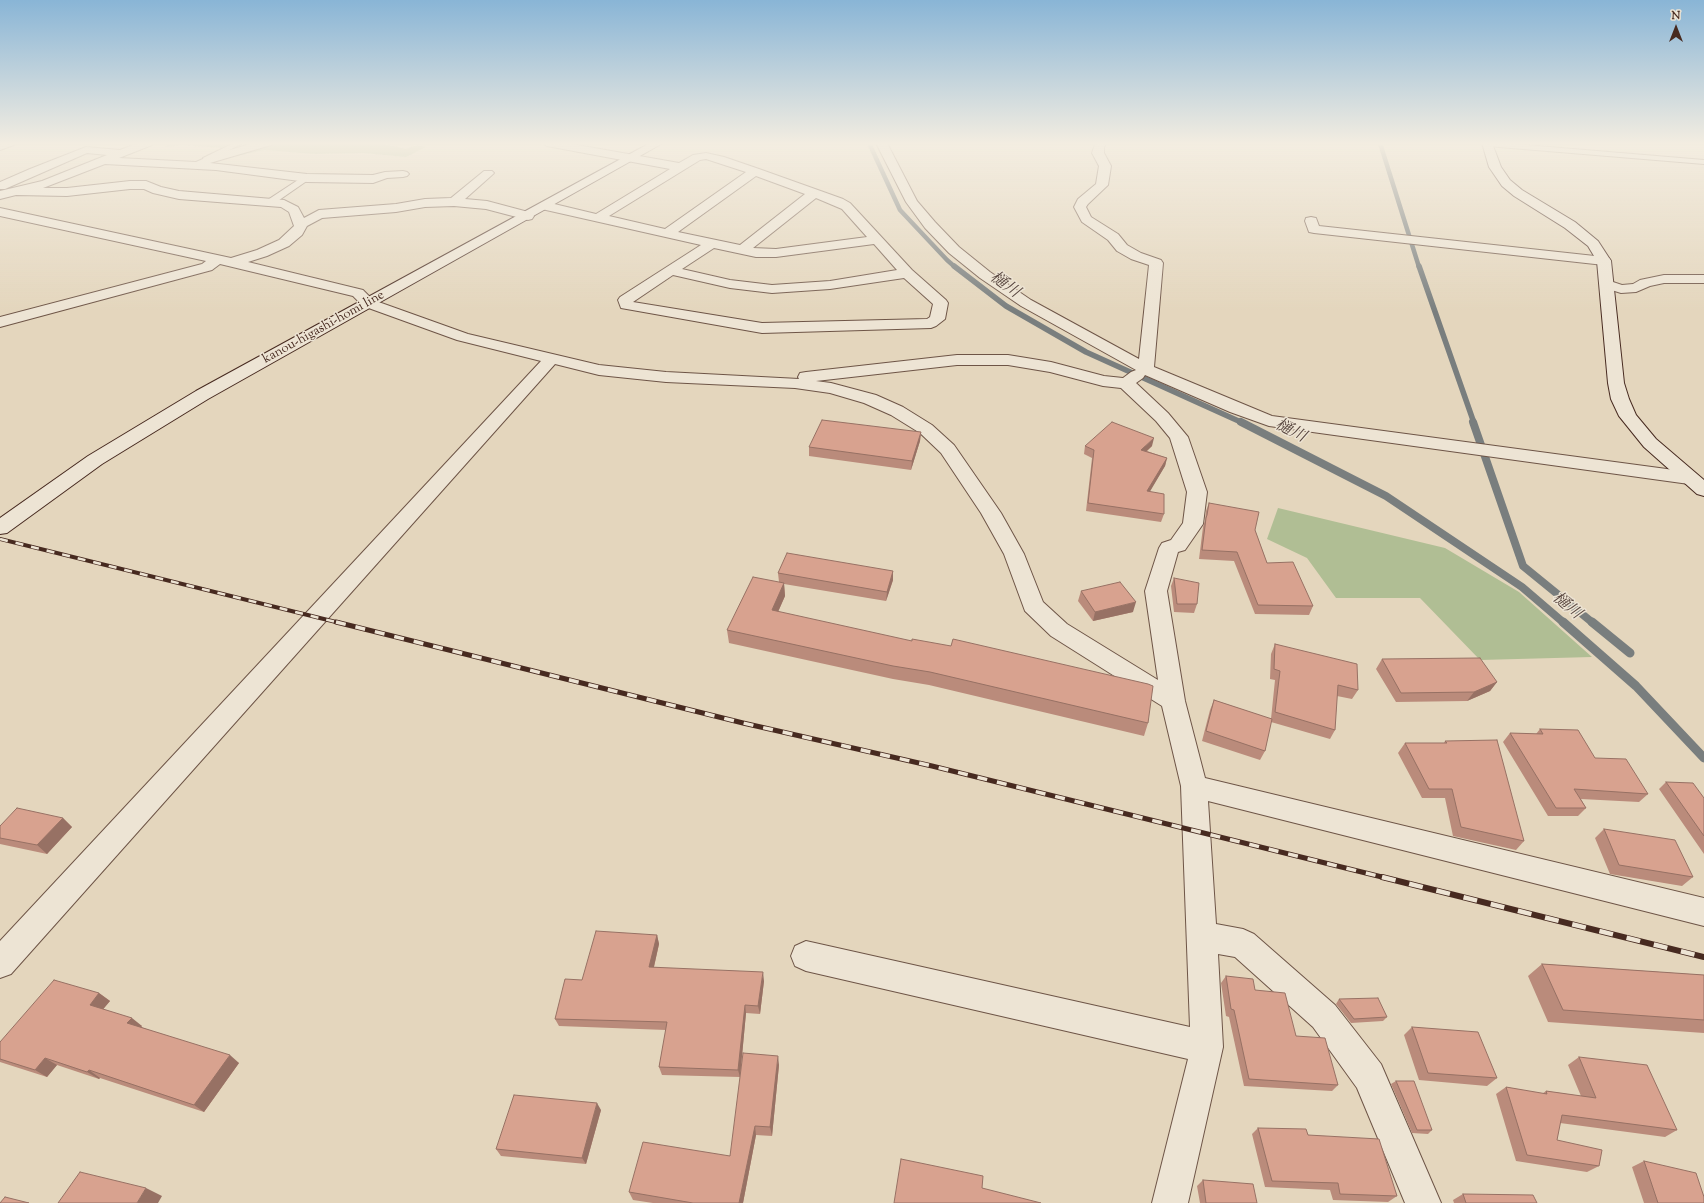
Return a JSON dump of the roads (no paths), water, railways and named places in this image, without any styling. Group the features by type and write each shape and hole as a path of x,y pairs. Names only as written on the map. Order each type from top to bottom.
{"street":[{"path":"226,199 284,204 294,210 300,225"},
{"path":"454,202 457,199"},
{"name":"kanou-higashi-homi line","path":"0,528 95,460 168,415 558,199"},
{"path":"598,218 628,199"},
{"path":"667,233 715,199"},
{"path":"742,250 806,199"},
{"path":"712,243 625,300 626,305 762,328 931,323 937,319 941,302 906,273 846,206 831,199"},
{"path":"910,199 930,225 954,250 985,275 1026,304 1145,369 1269,421 1690,478"},
{"path":"795,383 807,376 957,360 1008,360 1051,367 1102,381 1128,381 1145,369 1156,263 1136,256 1122,248 1113,238 1086,219 1080,207 1085,199"},
{"path":"1527,199 1555,216 1585,237 1593,244 1604,261 1616,383 1620,399 1628,416 1650,443 1704,490"},
{"path":"0,322 225,261 262,253 284,243 297,232 300,225 319,214 396,208 425,203 454,202 487,205 528,216"},
{"path":"546,206 756,253 776,253 876,240"},
{"path":"0,212 225,261 358,293 368,303 463,337 599,370 666,377 795,383 831,388 870,399 896,410 926,429 948,449 991,513 1014,554 1033,606 1060,630 1173,701"},
{"path":"1310,222 1314,229 1604,261"},
{"path":"671,270 730,284 772,289 830,285 906,273"},
{"path":"1607,284 1621,289 1636,288 1645,283 1664,279 1704,279"},
{"path":"0,963 551,359"},
{"path":"1128,381 1179,437 1197,492 1193,524 1178,545 1169,548 1156,591 1173,701 1194,786 1207,1047 1170,1203"},
{"path":"1194,786 1704,912"},
{"path":"1202,936 1244,944 1324,1016 1369,1076 1423,1203"},
{"path":"806,956 1207,1047"}],"lane":[{"path":"269,203 275,199"}],"waterway":[{"name":"樋川","path":"895,199 900,210 955,267"},
{"path":"1398,199 1419,267"},
{"name":"樋川","path":"954,266 1006,306 1086,352 1243,423"},
{"path":"1419,266 1474,423"},
{"path":"1473,422 1523,566 1593,623"},
{"name":"樋川","path":"1243,423 1386,496 1522,587 1564,623"},
{"name":"樋川","path":"1563,622 1636,686 1704,758"},
{"path":"1592,622 1630,653"}],"railway":[{"path":"0,539 340,623"},
{"path":"336,622 743,723 932,766 1386,878"},
{"path":"1382,877 1704,957"}]}
